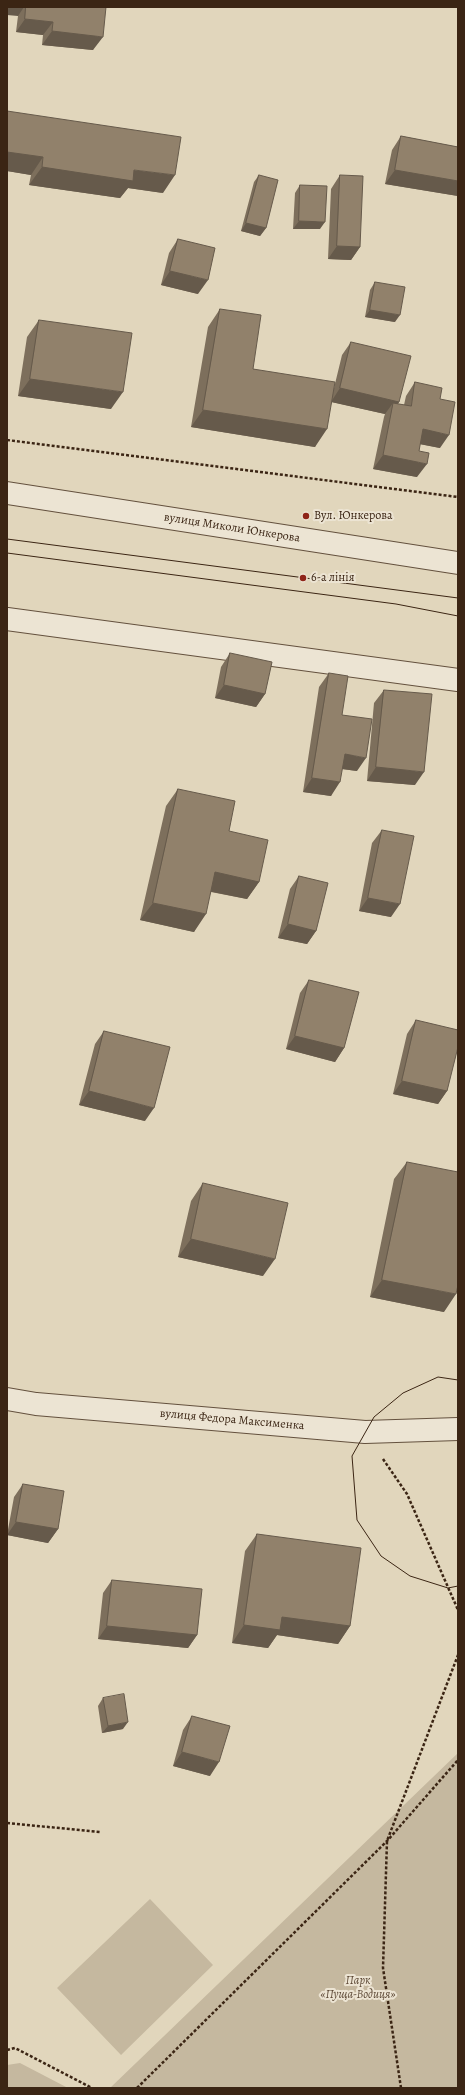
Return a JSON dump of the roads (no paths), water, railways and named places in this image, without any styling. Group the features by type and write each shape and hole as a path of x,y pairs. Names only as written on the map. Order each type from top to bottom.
{"street":[{"name":"вулиця Миколи Юнкерова","path":"7,493 458,563"},
{"path":"7,619 458,680"},
{"name":"вулиця Федора Максименка","path":"7,1399 36,1404 365,1432 458,1429"}],"tram line":[{"path":"7,539 458,598"},
{"path":"7,553 396,604 458,616"},
{"path":"458,1380 438,1377 403,1393 374,1417 352,1456 357,1520 381,1556 410,1576 448,1588 458,1586"}],"place":[{"name":"Вул. Юнкерова","path":"306,516"},
{"name":"6-а лінія","path":"303,578"}],"park label":[{"name":"Парк «Пуща-Водиця»","path":"358,1988"}]}
